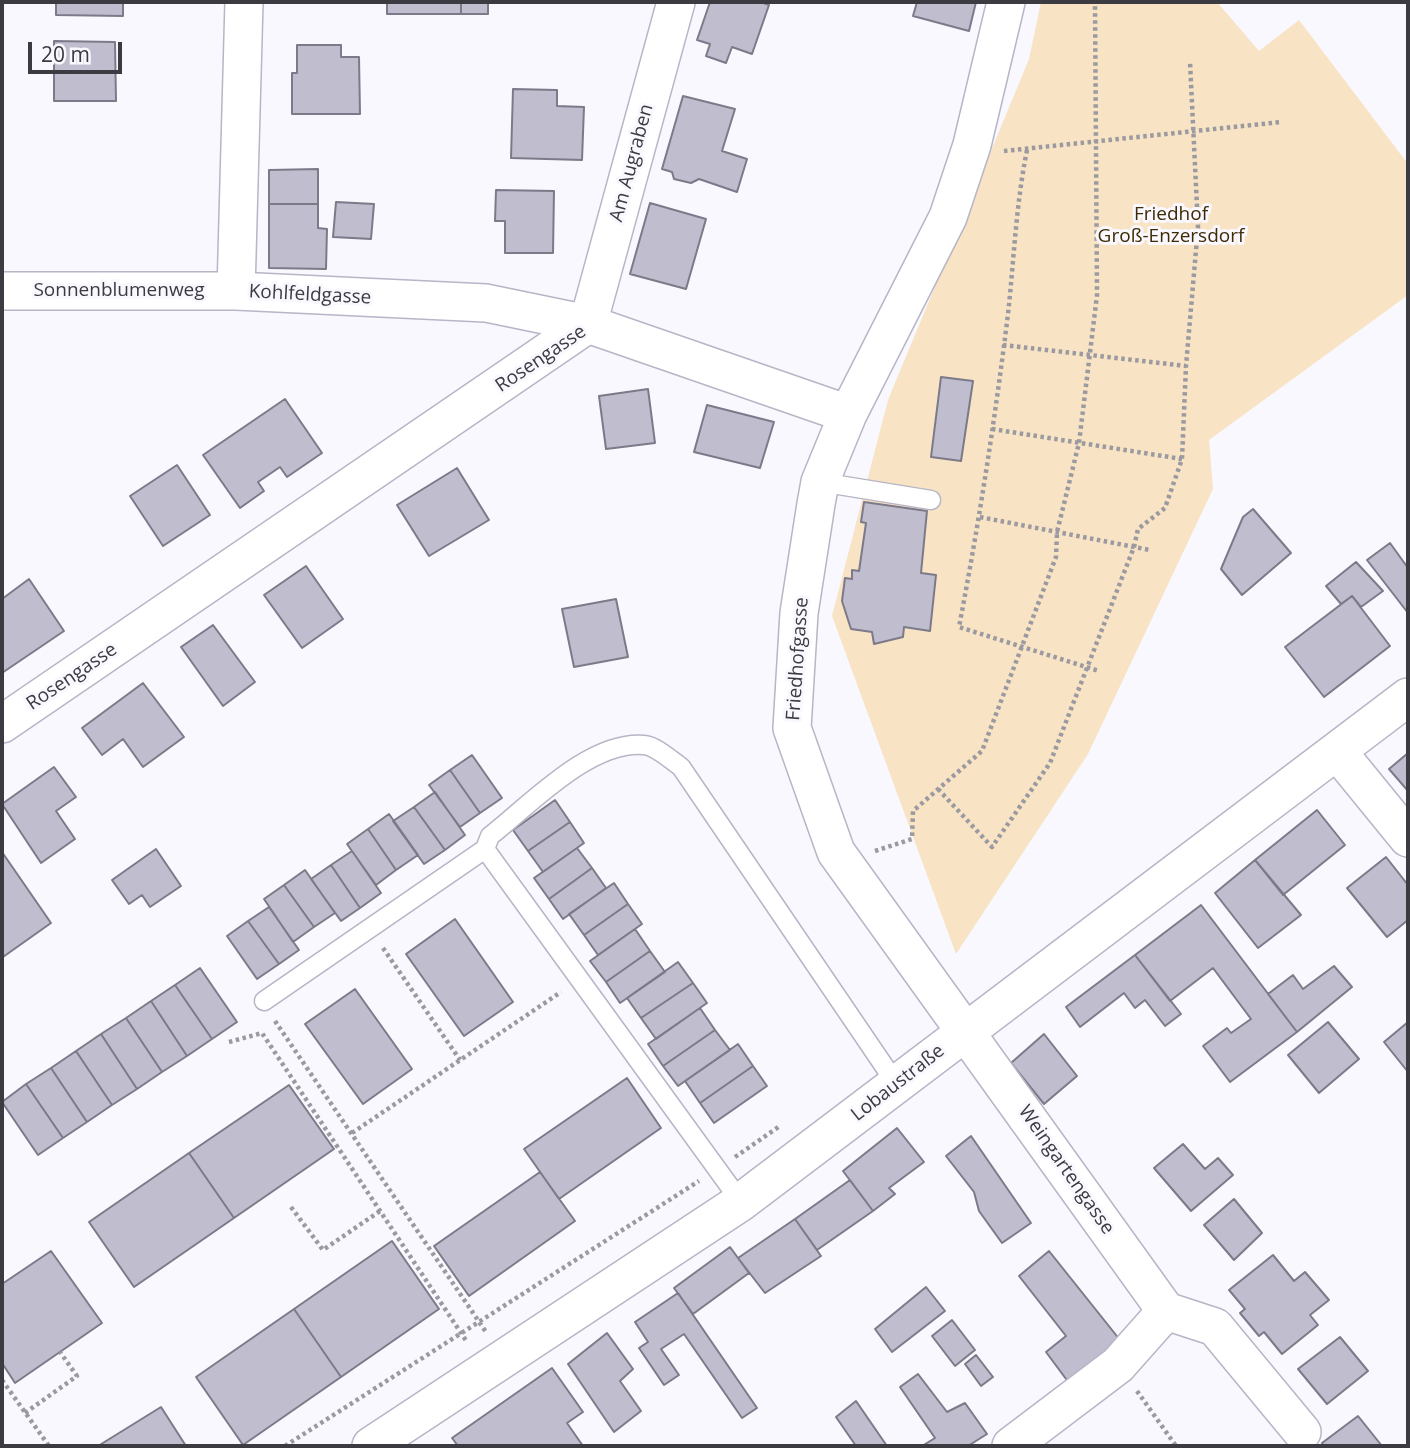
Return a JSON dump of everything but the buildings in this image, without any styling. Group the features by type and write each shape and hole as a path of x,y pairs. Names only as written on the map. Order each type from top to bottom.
{"street":[{"name":"Kohlfeldgasse","path":"244,2 236,291 486,303 588,324"},
{"name":"Am Augraben","path":"588,324 676,2"},
{"path":"848,415 948,217 972,145 1006,2"},
{"name":"Sonnenblumenweg","path":"2,290 236,291"},
{"name":"Rosengasse","path":"2,724 588,324 848,415"},
{"name":"Friedhofgasse","path":"848,415 820,482 799,613 792,728 835,852 966,1030"},
{"name":"Lobaustraße","path":"371,1446 741,1202 1408,697"},
{"path":"1336,751 1408,838"},
{"name":"Weingartengasse","path":"966,1030 1166,1311"},
{"path":"1010,1446 1118,1365 1166,1311 1215,1327 1302,1432"}],"lane":[{"path":"820,482 931,500"},
{"path":"264,1001 485,849 490,836 590,758 611,748 647,745 681,766 897,1085"},
{"path":"485,849 741,1202"}],"path":[{"path":"912,839 912,811 982,751 1056,557 1058,532 1079,443 1097,295 1095,2"},
{"path":"938,789 992,846 1050,763 1134,547 1138,529 1165,508 1182,459 1186,366 1198,227 1190,62"},
{"path":"1008,151 1281,122"},
{"path":"1027,149 1020,183 1003,345 980,517 959,627 1098,671"},
{"path":"1003,345 1186,366"},
{"path":"992,429 1182,459"},
{"path":"980,517 1150,550"},
{"path":"369,928 460,1060"},
{"path":"352,1133 579,979"},
{"path":"264,1001 352,1133 494,1365"},
{"path":"229,1042 262,1032 380,1211 494,1365"},
{"path":"291,1207 323,1250 380,1211"},
{"path":"25,1413 77,1376 60,1352"},
{"path":"1118,1365 1177,1446"},
{"path":"2,1380 49,1446"}],"green space":[{"name":"Friedhof Groß-Enzersdorf","path":"1041,2 1217,2 1259,51 1299,20 1408,164 1408,295 1209,440 1213,489 1088,754 956,954 832,616 888,400 1029,59"}]}
